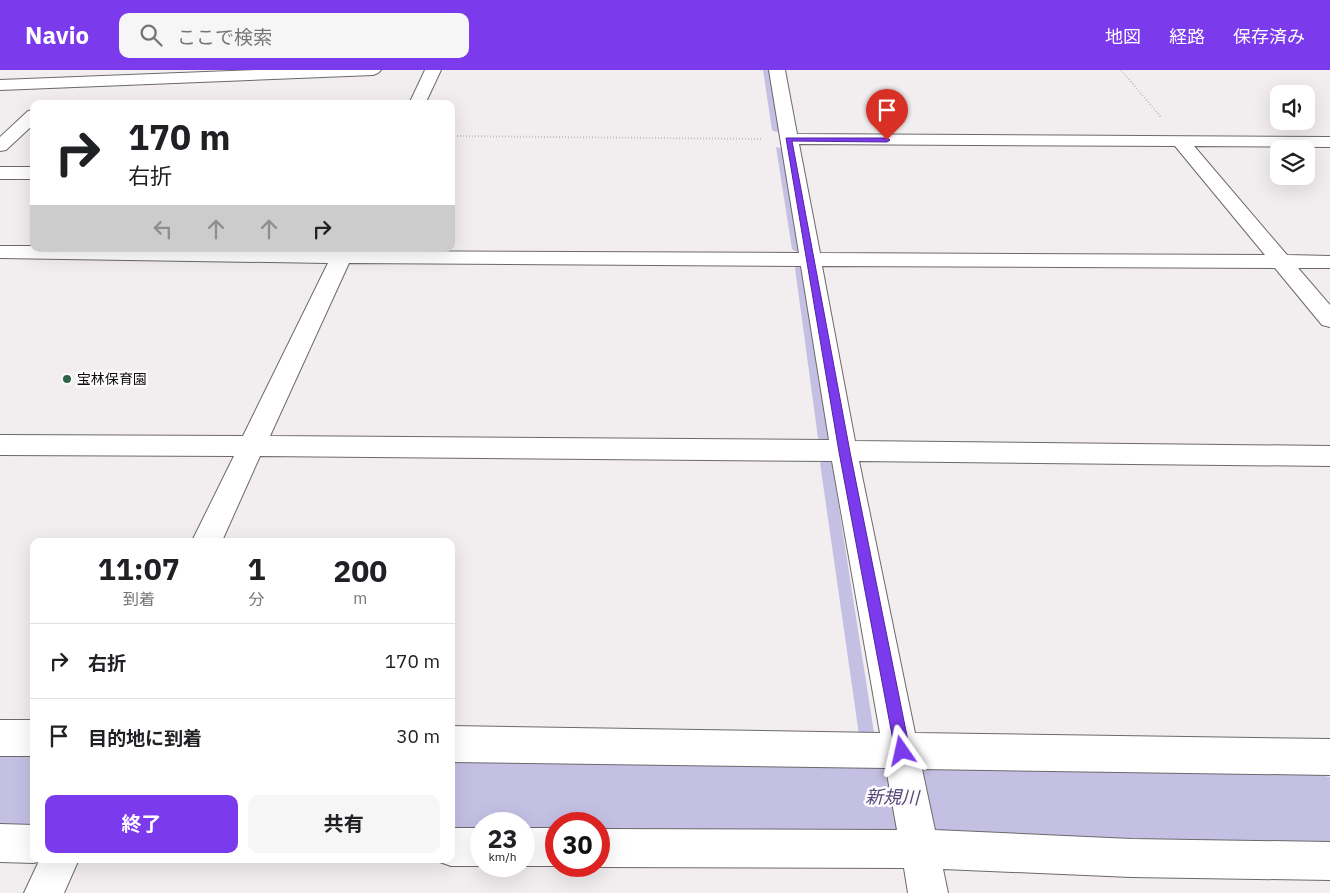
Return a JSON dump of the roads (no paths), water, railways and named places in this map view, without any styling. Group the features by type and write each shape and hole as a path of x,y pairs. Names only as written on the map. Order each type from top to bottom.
{"street":[{"path":"0,85 51,91 67,76 373,70"},
{"path":"419,100 433,70"},
{"path":"777,70 844,452 885,754 920,847 928,893"},
{"path":"0,146 30,119"},
{"path":"788,139 1330,142"},
{"path":"1182,142 1330,320"},
{"path":"0,174 30,173"},
{"path":"0,252 343,253 811,259 1330,262"},
{"path":"208,538 343,253"},
{"path":"0,444 1330,456"},
{"path":"0,738 30,738"},
{"path":"455,744 885,754 1330,757"},
{"path":"0,843 30,844"},
{"path":"455,847 470,847"},
{"path":"610,848 920,847 1131,858 1330,861"},
{"path":"44,893 58,863"}],"waterway":[{"path":"766,70 776,130"},
{"path":"779,149 796,249"},
{"path":"799,268 823,438"},
{"path":"826,463 876,797"},
{"name":"新規川","path":"0,785 30,786"},
{"name":"新規川","path":"455,791 1220,801 1330,821"}],"place":[{"name":"宝林保育園","path":"67,379"}]}
